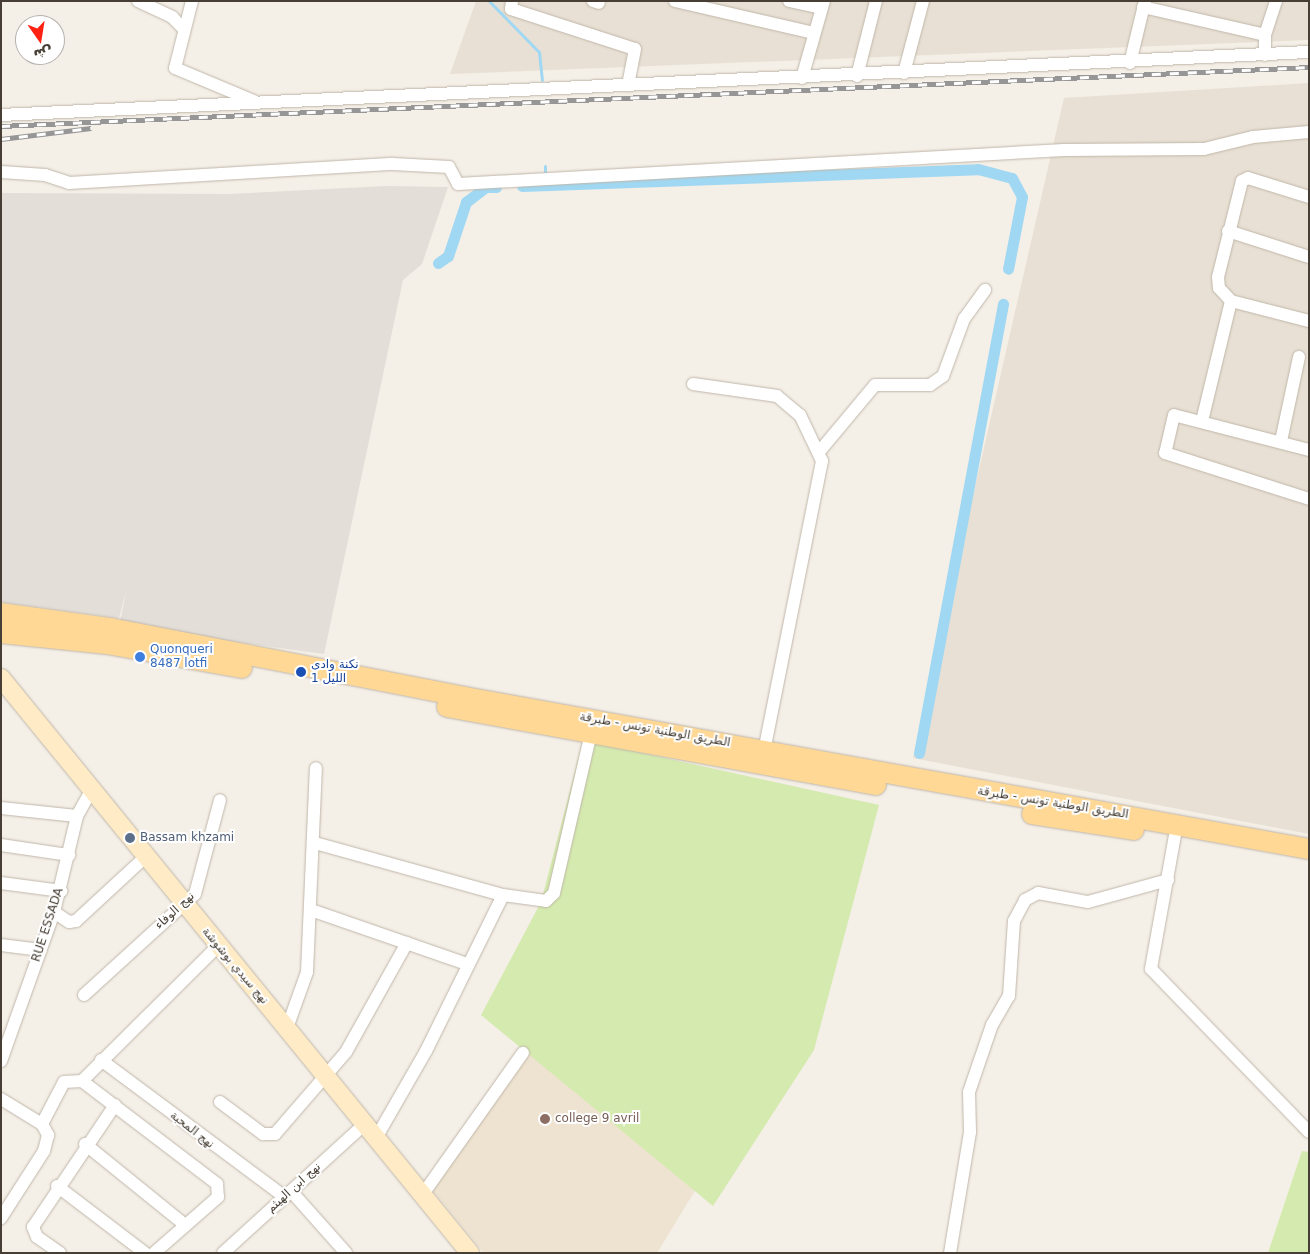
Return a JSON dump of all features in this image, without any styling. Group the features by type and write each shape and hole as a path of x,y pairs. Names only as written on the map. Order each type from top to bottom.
{"main road":[{"name":"الطريق الوطنية تونس - طبرقة","path":"1,614 110,628 549,718 591,733 1176,831 1309,848"},
{"name":"الطريق الوطنية تونس - طبرقة","path":"1,633 116,645 549,718 764,750 1176,831 1309,862"}],"street":[{"path":"138,1 182,27"},
{"path":"192,1 182,27 175,63 179,72 261,104"},
{"path":"512,1 510,9 635,49 628,85"},
{"path":"675,1 814,33"},
{"path":"789,1 822,5 802,78"},
{"path":"857,76 876,1"},
{"path":"904,74 923,1"},
{"path":"1265,55 1264,35 1276,1"},
{"path":"1130,63 1143,3 1264,35"},
{"path":"1,115 628,85 904,74 1309,52"},
{"path":"1,172 45,175 69,183 229,176 333,164 393,164 449,167 458,184 1064,150 1204,149 1253,137 1309,132"},
{"path":"1309,198 1248,178 1242,180 1218,277 1219,288 1231,300 1309,321"},
{"path":"1228,231 1309,257"},
{"path":"819,452 875,385 930,385 943,376 964,319 985,290"},
{"path":"1202,421 1231,300"},
{"path":"1281,441 1299,357"},
{"path":"693,384 777,396 800,414 822,461 799,589 764,750"},
{"path":"1309,450 1202,421 1172,417 1167,456 1309,500"},
{"name":"نهج سيدي بوشوشة","path":"1,678 92,789 144,858 219,945 470,1253"},
{"path":"315,843 503,895 540,902 554,893 591,733"},
{"path":"286,1028 307,972 315,843 316,768"},
{"name":"RUE ESSADA","path":"1,1061 61,891 77,816 92,789"},
{"name":"نهج الوفاء","path":"84,995 200,886 220,800"},
{"path":"1,808 77,816"},
{"path":"1176,831 1152,969 1309,1132"},
{"path":"1,846 69,854"},
{"path":"54,912 69,922 76,920 144,858"},
{"path":"950,1253 970,1132 969,1092 992,1025 1009,996 1014,921 1026,900 1038,893 1088,902 1168,880"},
{"path":"1,883 61,891"},
{"path":"376,1138 426,1051 467,964 503,895"},
{"path":"311,910 467,964"},
{"path":"220,1102 271,1136 325,1077 357,1034 407,943"},
{"path":"1,945 41,950"},
{"path":"82,1081 101,1060 219,945"},
{"path":"423,1194 523,1054"},
{"name":"نهج المحبة","path":"101,1060 288,1194 346,1253"},
{"path":"42,1124 64,1082 82,1081 219,1188 218,1197 154,1253"},
{"path":"1,1100 42,1124 48,1135 46,1146 1,1218"},
{"path":"60,1253 33,1230 57,1186 114,1105"},
{"name":"نهج ابن الهيثم","path":"223,1253 365,1124"},
{"path":"86,1144 185,1225"},
{"path":"57,1186 145,1253"}],"shaded area":[{"path":"476,1 1309,1 1309,40 450,74"},
{"path":"1309,83 1309,834 913,758 1064,98"},
{"path":"385,186 448,187 422,264 403,280 324,654 119,626 127,588 119,618 1,602 1,193 230,194"},
{"name":"college 9 avril","path":"529,1052 696,1189 657,1253 484,1253 429,1186"}],"green space":[{"path":"583,740 879,805 814,1050 713,1206 481,1015 541,902"},
{"path":"1302,1151 1309,1152 1309,1253 1268,1253"}],"waterway":[{"path":"489,1 539,52 542,80"},
{"path":"545,166 545,175"},
{"path":"522,186 978,169 1012,178 1022,197 1008,269"},
{"path":"438,263 448,256 466,202 486,187 496,187"},
{"path":"919,753 1003,304"}],"railway":[{"path":"1,126 1309,67"},
{"path":"1,139 91,128"}],"place":[{"name":"Quonqueri 8487 lotfi","path":"140,657"},
{"name":"نكنة وادى الليل 1","path":"301,672"},
{"name":"Bassam khzami","path":"130,838"},
{"name":"college 9 avril","path":"545,1119"}]}
